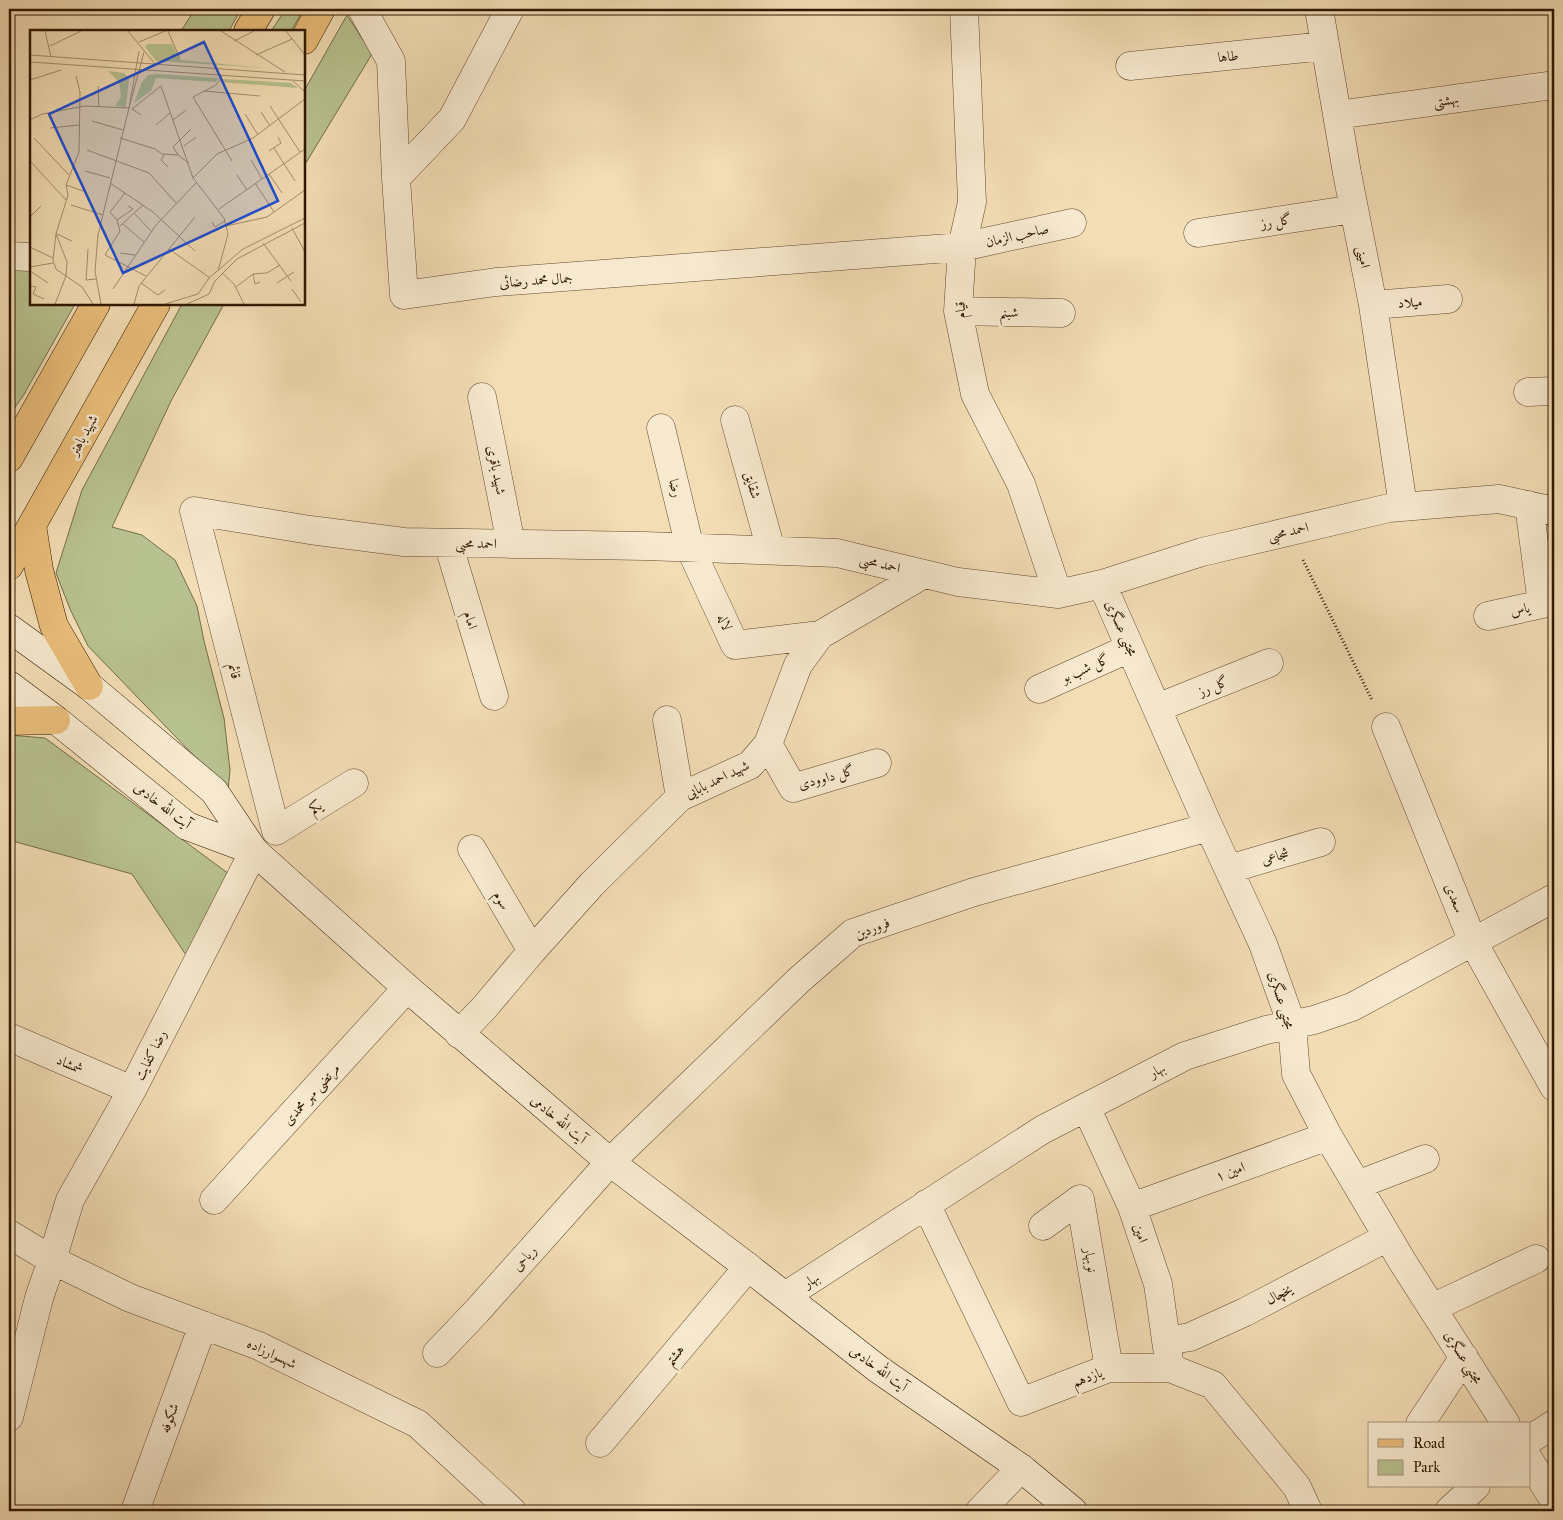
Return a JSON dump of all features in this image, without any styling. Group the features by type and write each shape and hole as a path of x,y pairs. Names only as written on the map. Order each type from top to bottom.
{"main road":[{"path":"249,30 261,9"},
{"path":"305,38 321,9"},
{"path":"9,458 95,305"},
{"name":"شهید باهنر","path":"9,566 155,305"},
{"path":"32,525 40,570 54,626 89,686"},
{"path":"9,721 56,720"}],"street":[{"name":"جمال محمد رضائی","path":"362,9 391,61 404,295 496,282 962,247"},
{"path":"396,178 452,119 510,9"},
{"name":"قیام","path":"964,9 972,202 962,247 958,311 975,394 1021,484 1058,594"},
{"name":"امینی","path":"1319,9 1373,305 1403,506"},
{"name":"طاها","path":"1130,66 1325,46"},
{"name":"بهشتی","path":"1337,115 1554,85"},
{"name":"گل رز","path":"1198,233 1354,208"},
{"name":"صاحب الزمان","path":"962,247 1072,223"},
{"path":"9,256 30,257"},
{"name":"میلاد","path":"1373,305 1448,299"},
{"name":"شبنم","path":"958,311 1061,313"},
{"name":"شهید باقری","path":"482,397 511,544"},
{"name":"شقایق","path":"735,420 771,550"},
{"name":"رضا","path":"661,428 690,548"},
{"name":"احمد محبی","path":"194,511 310,530 395,541 837,553 958,582 1058,594 1102,584 1202,552 1403,506 1499,499 1542,508"},
{"name":"یاس","path":"1488,616 1542,604 1542,508"},
{"name":"قائم","path":"194,511 276,831"},
{"name":"امام","path":"448,543 494,696"},
{"name":"لاله","path":"690,548 735,645 820,635"},
{"name":"شهید احمد بابایی","path":"460,1034 592,884 680,797 750,765 768,744 798,665 820,635 924,574"},
{"name":"مجتبی عسگری","path":"1102,584 1209,827 1263,944 1292,1025 1296,1074 1328,1136 1388,1237 1505,1422"},
{"path":"9,628 89,686 214,791 254,851"},
{"name":"گل شب بو","path":"1039,689 1130,648"},
{"name":"گل رز","path":"1157,708 1269,663"},
{"name":"آیت الله خادمی","path":"9,685 56,720 187,826 254,851 407,988 610,1162 878,1369 1021,1468 1073,1511"},
{"path":"668,720 680,797"},
{"name":"سعدی","path":"1386,727 1473,942 1547,1057 1554,1087"},
{"name":"گل داوودی","path":"768,744 793,788 877,763"},
{"name":"یکم","path":"276,831 354,783"},
{"name":"فروردین","path":"610,1162 800,980 853,933 974,892 1209,827"},
{"name":"شجاعی","path":"1229,869 1322,842"},
{"name":"سوم","path":"472,849 532,951"},
{"name":"رضا کفایت","path":"9,1417 38,1298 52,1260 70,1200 132,1090 254,851"},
{"name":"بهار","path":"785,1296 1042,1130 1086,1107 1185,1056 1266,1030 1314,1020 1352,1007 1554,898"},
{"name":"مرتضی مهر محمدی","path":"214,1200 407,988"},
{"name":"شمشاد","path":"9,1037 132,1090"},
{"name":"امین","path":"1086,1107 1132,1206 1158,1284 1168,1354"},
{"name":"امین ۱","path":"1132,1206 1328,1136"},
{"path":"1357,1185 1425,1159"},
{"name":"ریاحی","path":"437,1353 610,1162"},
{"name":"نوبهار","path":"1043,1226 1080,1198 1109,1368"},
{"name":"یازدهم","path":"926,1204 1021,1402 1109,1368 1168,1354 1213,1385 1297,1487 1308,1511"},
{"name":"شهسوارزاده","path":"9,1234 52,1260 130,1298 259,1346 418,1424 512,1511"},
{"name":"یخچال","path":"1168,1354 1190,1337 1245,1312 1388,1237"},
{"path":"1432,1308 1536,1259"},
{"name":"هشتم","path":"600,1443 748,1267"},
{"name":"شکوفه","path":"135,1511 204,1325"},
{"path":"1421,1422 1464,1357"},
{"path":"1530,1439 1554,1424"},
{"path":"1530,1462 1554,1500"},
{"path":"980,1511 1021,1468"},
{"path":"1449,1511 1474,1488"}],"path":[{"path":"1289,531 1386,727"}],"green space":[{"path":"195,9 241,9 230,30 182,30"},
{"path":"286,9 304,9 292,30 272,30"},
{"path":"347,15 372,54 305,164 305,89"},
{"path":"30,260 30,305 74,305 23,396 9,416 9,261"},
{"path":"181,305 223,305 171,401 112,527 142,535 175,560 197,606 224,718 230,770 228,791 88,646 70,609 56,573 82,490"},
{"path":"9,735 45,738 229,874 188,958 132,874 9,840"}]}
